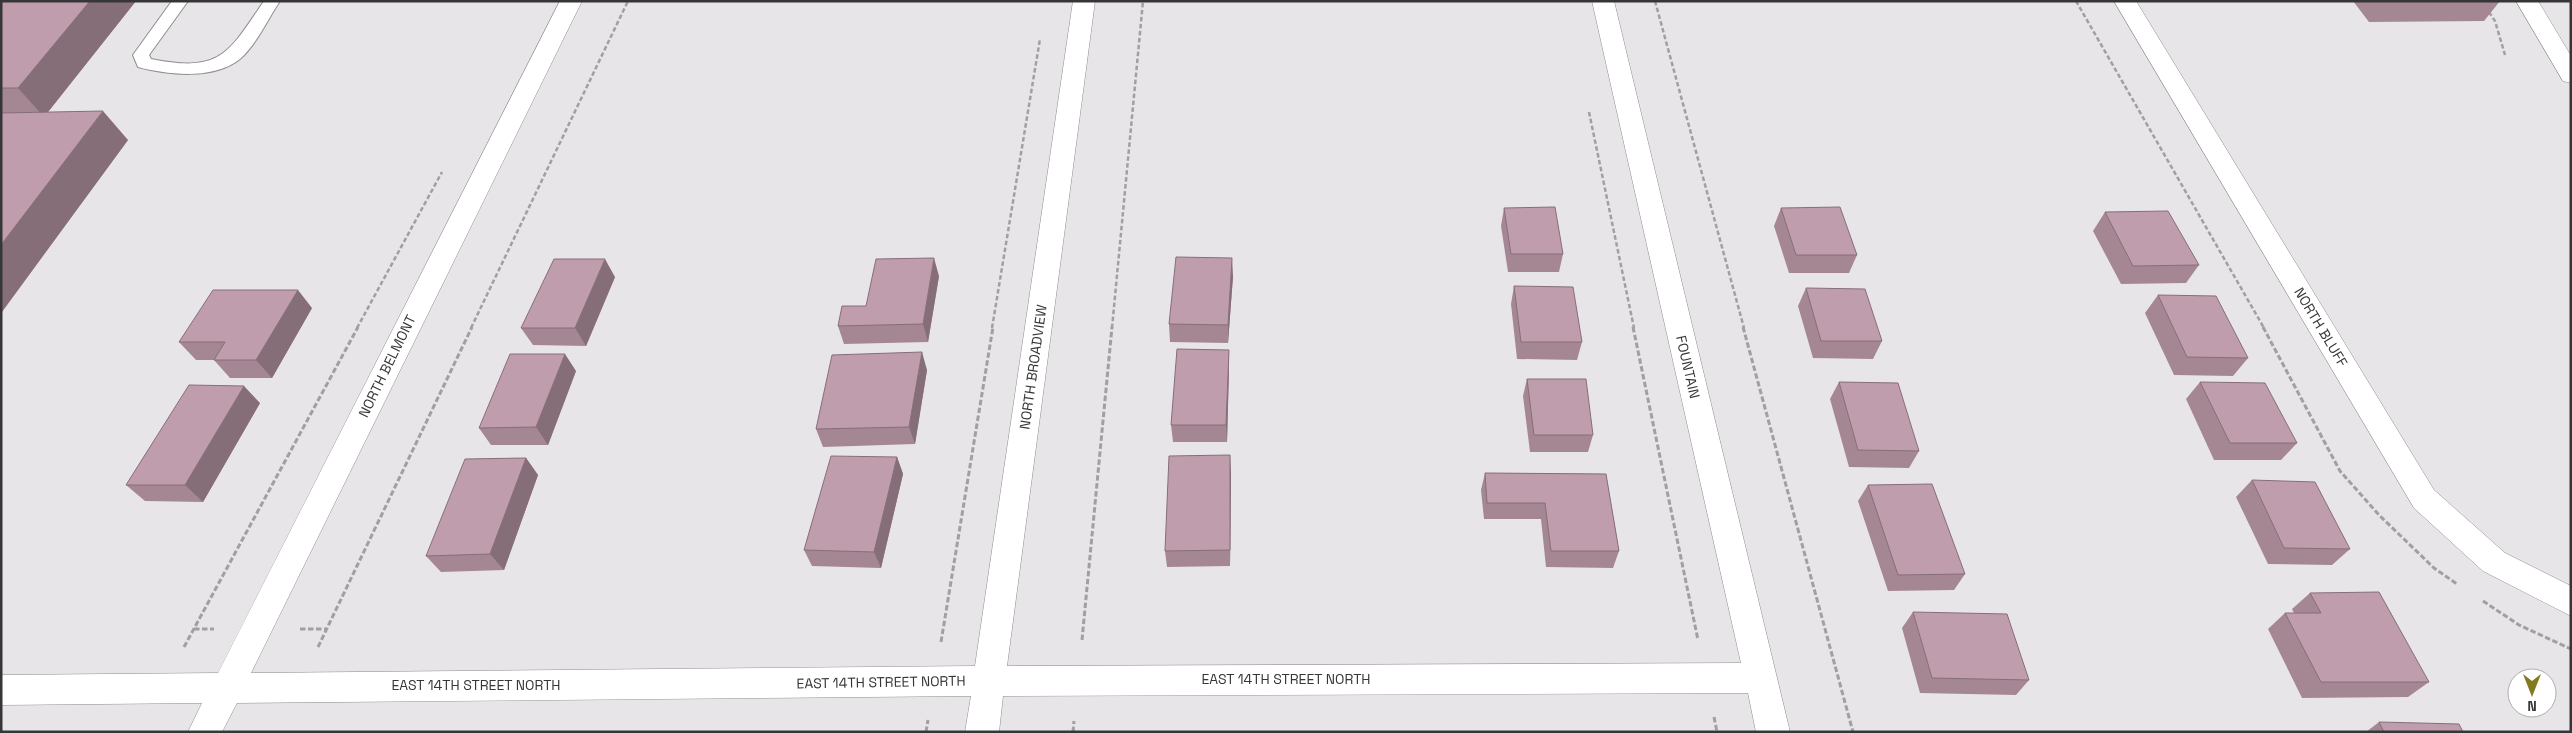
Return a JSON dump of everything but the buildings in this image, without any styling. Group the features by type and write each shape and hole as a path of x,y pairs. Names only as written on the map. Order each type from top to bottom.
{"street":[{"name":"NORTH BELMONT","path":"205,732 571,1"},
{"name":"NORTH BROADVIEW","path":"982,732 1084,1"},
{"name":"FOUNTAIN","path":"1603,1 1773,732"},
{"name":"NORTH BLUFF","path":"2125,1 2424,499 2494,562 2571,602"},
{"path":"2527,1 2571,76"},
{"name":"EAST 14TH STREET NORTH","path":"1,690 1078,680 1760,678"}],"lane":[{"path":"180,1 146,45 141,55 144,63 164,66 200,67 216,64 233,56 272,1"}],"path":[{"path":"298,687 628,1"},
{"path":"1073,732 1143,1"},
{"path":"1655,1 1853,732"},
{"path":"2486,8 2495,21 2505,55"},
{"path":"926,732 1041,31"},
{"path":"1588,108 1717,732"},
{"path":"162,688 446,166"}]}
